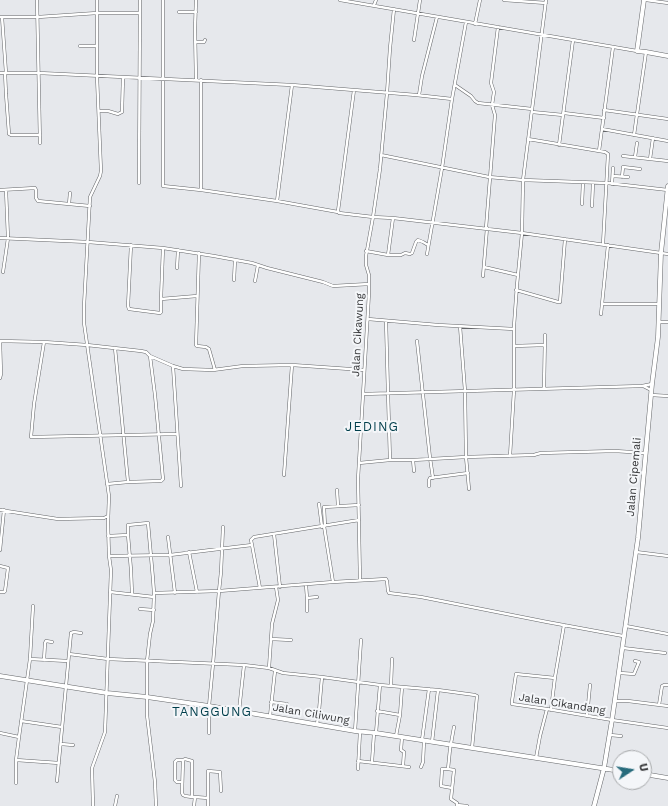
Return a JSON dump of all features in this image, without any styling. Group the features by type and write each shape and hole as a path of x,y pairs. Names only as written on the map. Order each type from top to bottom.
{"main road":[{"path":"645,0 637,51 668,56"},
{"name":"Jalan Cipemali","path":"594,806 604,768 616,701 636,552 651,392 658,337 661,253 668,186"},
{"name":"Jalan Ciliwung","path":"0,676 209,706 360,732 396,736 612,769"},
{"path":"652,775 668,778"}],"street":[{"path":"37,0 40,143"},
{"path":"93,806 93,763 106,732 110,592 108,536 109,496 84,323 91,195 101,171 97,77 97,0"},
{"path":"139,183 140,0"},
{"path":"163,0 163,186 277,201 340,213 522,232 668,254"},
{"path":"196,0 196,80"},
{"path":"340,0 637,51"},
{"path":"374,5 376,0"},
{"path":"414,40 420,0"},
{"path":"475,24 480,0"},
{"path":"504,0 546,2 523,180 522,232 516,290 514,329 514,390 510,456"},
{"path":"645,0 668,3"},
{"name":"Jalan Cikawung","path":"360,580 358,479 362,394 368,319 369,284 366,251 373,217 381,155 394,9"},
{"path":"179,12 196,12"},
{"path":"40,135 9,134 1,17 38,17 97,13 139,13"},
{"path":"419,95 422,76 437,17"},
{"path":"427,254 466,22"},
{"path":"483,276 489,177 495,115 492,105 494,92 491,83 498,27"},
{"path":"196,42 204,42 204,40"},
{"path":"560,145 573,40"},
{"path":"80,46 97,46"},
{"path":"599,151 613,47"},
{"path":"634,135 646,52"},
{"path":"0,73 38,73 97,77 201,80 292,85 452,99"},
{"path":"99,111 108,111 118,114 122,112 123,77"},
{"path":"200,190 201,80"},
{"path":"277,201 292,85"},
{"path":"455,85 471,96 476,102 532,111 604,118"},
{"path":"338,212 354,90"},
{"path":"604,110 668,119"},
{"path":"602,129 668,140"},
{"path":"650,160 653,138"},
{"path":"528,139 599,151 608,154 603,244"},
{"path":"636,157 637,143"},
{"path":"381,155 489,177 523,180 606,183 668,190"},
{"path":"623,156 668,161"},
{"path":"622,177 623,167 640,169"},
{"path":"612,184 613,168"},
{"path":"613,176 628,177"},
{"path":"582,204 583,182"},
{"path":"592,206 593,183"},
{"path":"0,190 35,188 36,198 38,201 90,206"},
{"path":"3,272 8,238 6,190"},
{"path":"69,204 70,193"},
{"path":"388,255 394,218"},
{"path":"0,238 88,242 163,248 199,253 258,265 333,286 369,284"},
{"path":"516,290 560,302 565,239"},
{"path":"366,251 388,255 401,255 405,253 411,254 418,240 428,245"},
{"path":"131,245 129,310 160,313 163,248"},
{"path":"601,314 608,245"},
{"path":"177,268 178,250"},
{"path":"199,253 196,345 210,349 215,370"},
{"path":"234,280 235,260"},
{"path":"255,281 258,265"},
{"path":"484,267 518,275"},
{"path":"161,299 197,296"},
{"path":"602,304 659,304"},
{"path":"368,319 514,329"},
{"path":"386,321 390,460"},
{"path":"658,322 668,322"},
{"path":"460,326 465,391 466,457 469,488"},
{"path":"544,388 545,335"},
{"path":"0,378 0,341 87,345 141,351 183,369 215,370 244,366 292,365 364,370"},
{"path":"417,341 433,478"},
{"path":"44,342 34,408 32,437 177,434"},
{"path":"514,346 545,345"},
{"path":"115,348 128,482"},
{"path":"107,484 163,480 150,356"},
{"path":"284,475 292,365"},
{"path":"173,366 181,486"},
{"path":"362,394 642,386 652,384"},
{"path":"642,386 651,392 668,396"},
{"path":"359,464 390,460 430,458 534,456 541,453 615,451 646,453"},
{"path":"413,460 414,471"},
{"path":"429,486 429,479 468,473"},
{"path":"338,490 338,506"},
{"path":"319,504 333,582"},
{"path":"324,526 323,508 359,505"},
{"path":"0,550 2,511 58,519 104,518 109,516"},
{"path":"104,518 108,523"},
{"path":"260,588 251,540 254,537 359,520"},
{"path":"132,594 128,525 148,523 154,610 147,661 147,715 155,782 156,806"},
{"path":"208,733 221,572 222,527"},
{"path":"269,668 274,616 278,600 274,534"},
{"path":"108,536 128,535"},
{"path":"168,538 175,593"},
{"path":"109,556 170,555 252,545"},
{"path":"190,552 196,592"},
{"path":"636,552 668,556"},
{"path":"0,566 8,568 5,591 0,592"},
{"path":"154,593 219,591 386,579 389,593 421,597 624,637"},
{"path":"306,585 307,611"},
{"path":"110,592 154,597"},
{"path":"307,598 317,597"},
{"path":"16,783 16,760 30,659 33,606"},
{"path":"140,609 154,610"},
{"path":"551,710 564,625"},
{"path":"626,626 668,634"},
{"path":"56,781 72,632 81,632"},
{"path":"271,639 291,640"},
{"path":"355,731 361,640"},
{"path":"44,660 46,642 52,642"},
{"path":"623,648 665,653"},
{"path":"69,654 108,659 244,665 269,668 283,673 476,695 472,748"},
{"path":"30,659 68,661"},
{"path":"391,686 392,659"},
{"path":"620,673 634,674 639,662 635,661"},
{"path":"239,711 244,665"},
{"path":"270,716 275,671"},
{"name":"Jalan Cikandang","path":"555,678 516,674 512,701 513,704 668,728"},
{"path":"317,724 322,677"},
{"path":"372,762 380,685"},
{"path":"587,716 590,685"},
{"path":"659,705 662,686 668,686"},
{"path":"396,736 400,715 402,687"},
{"path":"421,767 423,762 423,741 429,689"},
{"path":"432,742 438,690"},
{"path":"616,701 668,706"},
{"path":"271,702 287,704"},
{"path":"536,758 547,709"},
{"path":"378,711 400,715"},
{"path":"21,721 62,727"},
{"path":"448,769 454,727"},
{"path":"358,769 360,732"},
{"path":"0,733 19,737"},
{"path":"610,735 621,736"},
{"path":"402,737 401,750 404,752 403,766"},
{"path":"61,744 73,745"},
{"path":"16,760 59,763"},
{"path":"182,782 177,782 175,780 175,762 177,760 192,761 194,806"},
{"path":"183,760 182,795 208,798"},
{"path":"358,761 403,766 408,768"},
{"path":"452,788 441,786 442,768 455,770 451,799 457,805 467,806"},
{"path":"208,806 208,771 220,772 221,791"},
{"path":"115,806 117,796"}],"district":[{"name":"JEDING","path":"372,427"},
{"name":"TANGGUNG","path":"212,712"}]}
